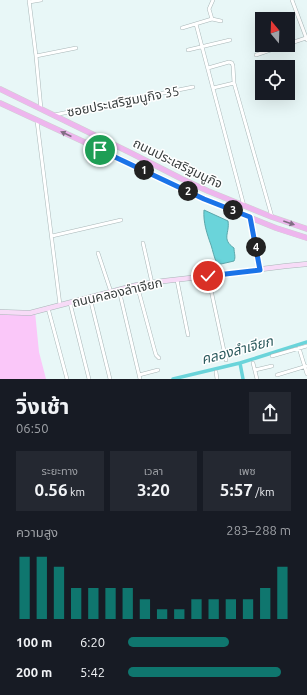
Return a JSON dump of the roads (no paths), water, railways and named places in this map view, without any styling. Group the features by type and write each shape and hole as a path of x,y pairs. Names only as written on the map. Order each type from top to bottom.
{"main road":[{"name":"ถนนประเสริฐมนูกิจ","path":"0,89 208,191 272,217 307,229"},
{"name":"ถนนประเสริฐมนูกิจ","path":"0,104 204,199 276,228 307,238"}],"street":[{"path":"40,0 29,1 41,109"},
{"path":"212,20 209,9 213,0"},
{"path":"292,0 306,39 295,42"},
{"path":"182,28 212,20 221,21"},
{"path":"196,24 244,206"},
{"path":"188,50 230,40"},
{"path":"36,56 76,48"},
{"path":"256,55 265,52"},
{"path":"208,68 229,62 232,63 234,83 272,217"},
{"path":"213,88 234,83"},
{"name":"ซอยประเสริฐมนูกิจ 35","path":"53,115 194,87"},
{"path":"37,121 60,306"},
{"path":"250,217 260,270"},
{"path":"52,236 121,220"},
{"path":"143,243 152,283"},
{"path":"98,254 110,292"},
{"name":"ถนนคลองลำเจียก","path":"0,312 30,313 137,285 307,264"},
{"path":"208,276 226,360"},
{"path":"177,280 188,335"},
{"path":"137,285 156,355 159,358"},
{"path":"118,290 140,377 158,370"},
{"path":"90,298 110,379"},
{"path":"70,303 90,379"},
{"path":"48,308 66,379"},
{"path":"272,356 307,346"},
{"path":"299,348 306,366 307,374"},
{"path":"253,363 257,379"},
{"path":"255,370 272,366"},
{"path":"277,374 306,366"},
{"path":"216,372 217,379"}],"water":[{"path":"204,210 228,221 227,239 230,245 234,248 234,261 221,264 217,263 206,228"}],"waterway":[{"name":"คลองลำเจียก","path":"173,379 240,363 307,342"},
{"path":"240,363 243,379"}]}
